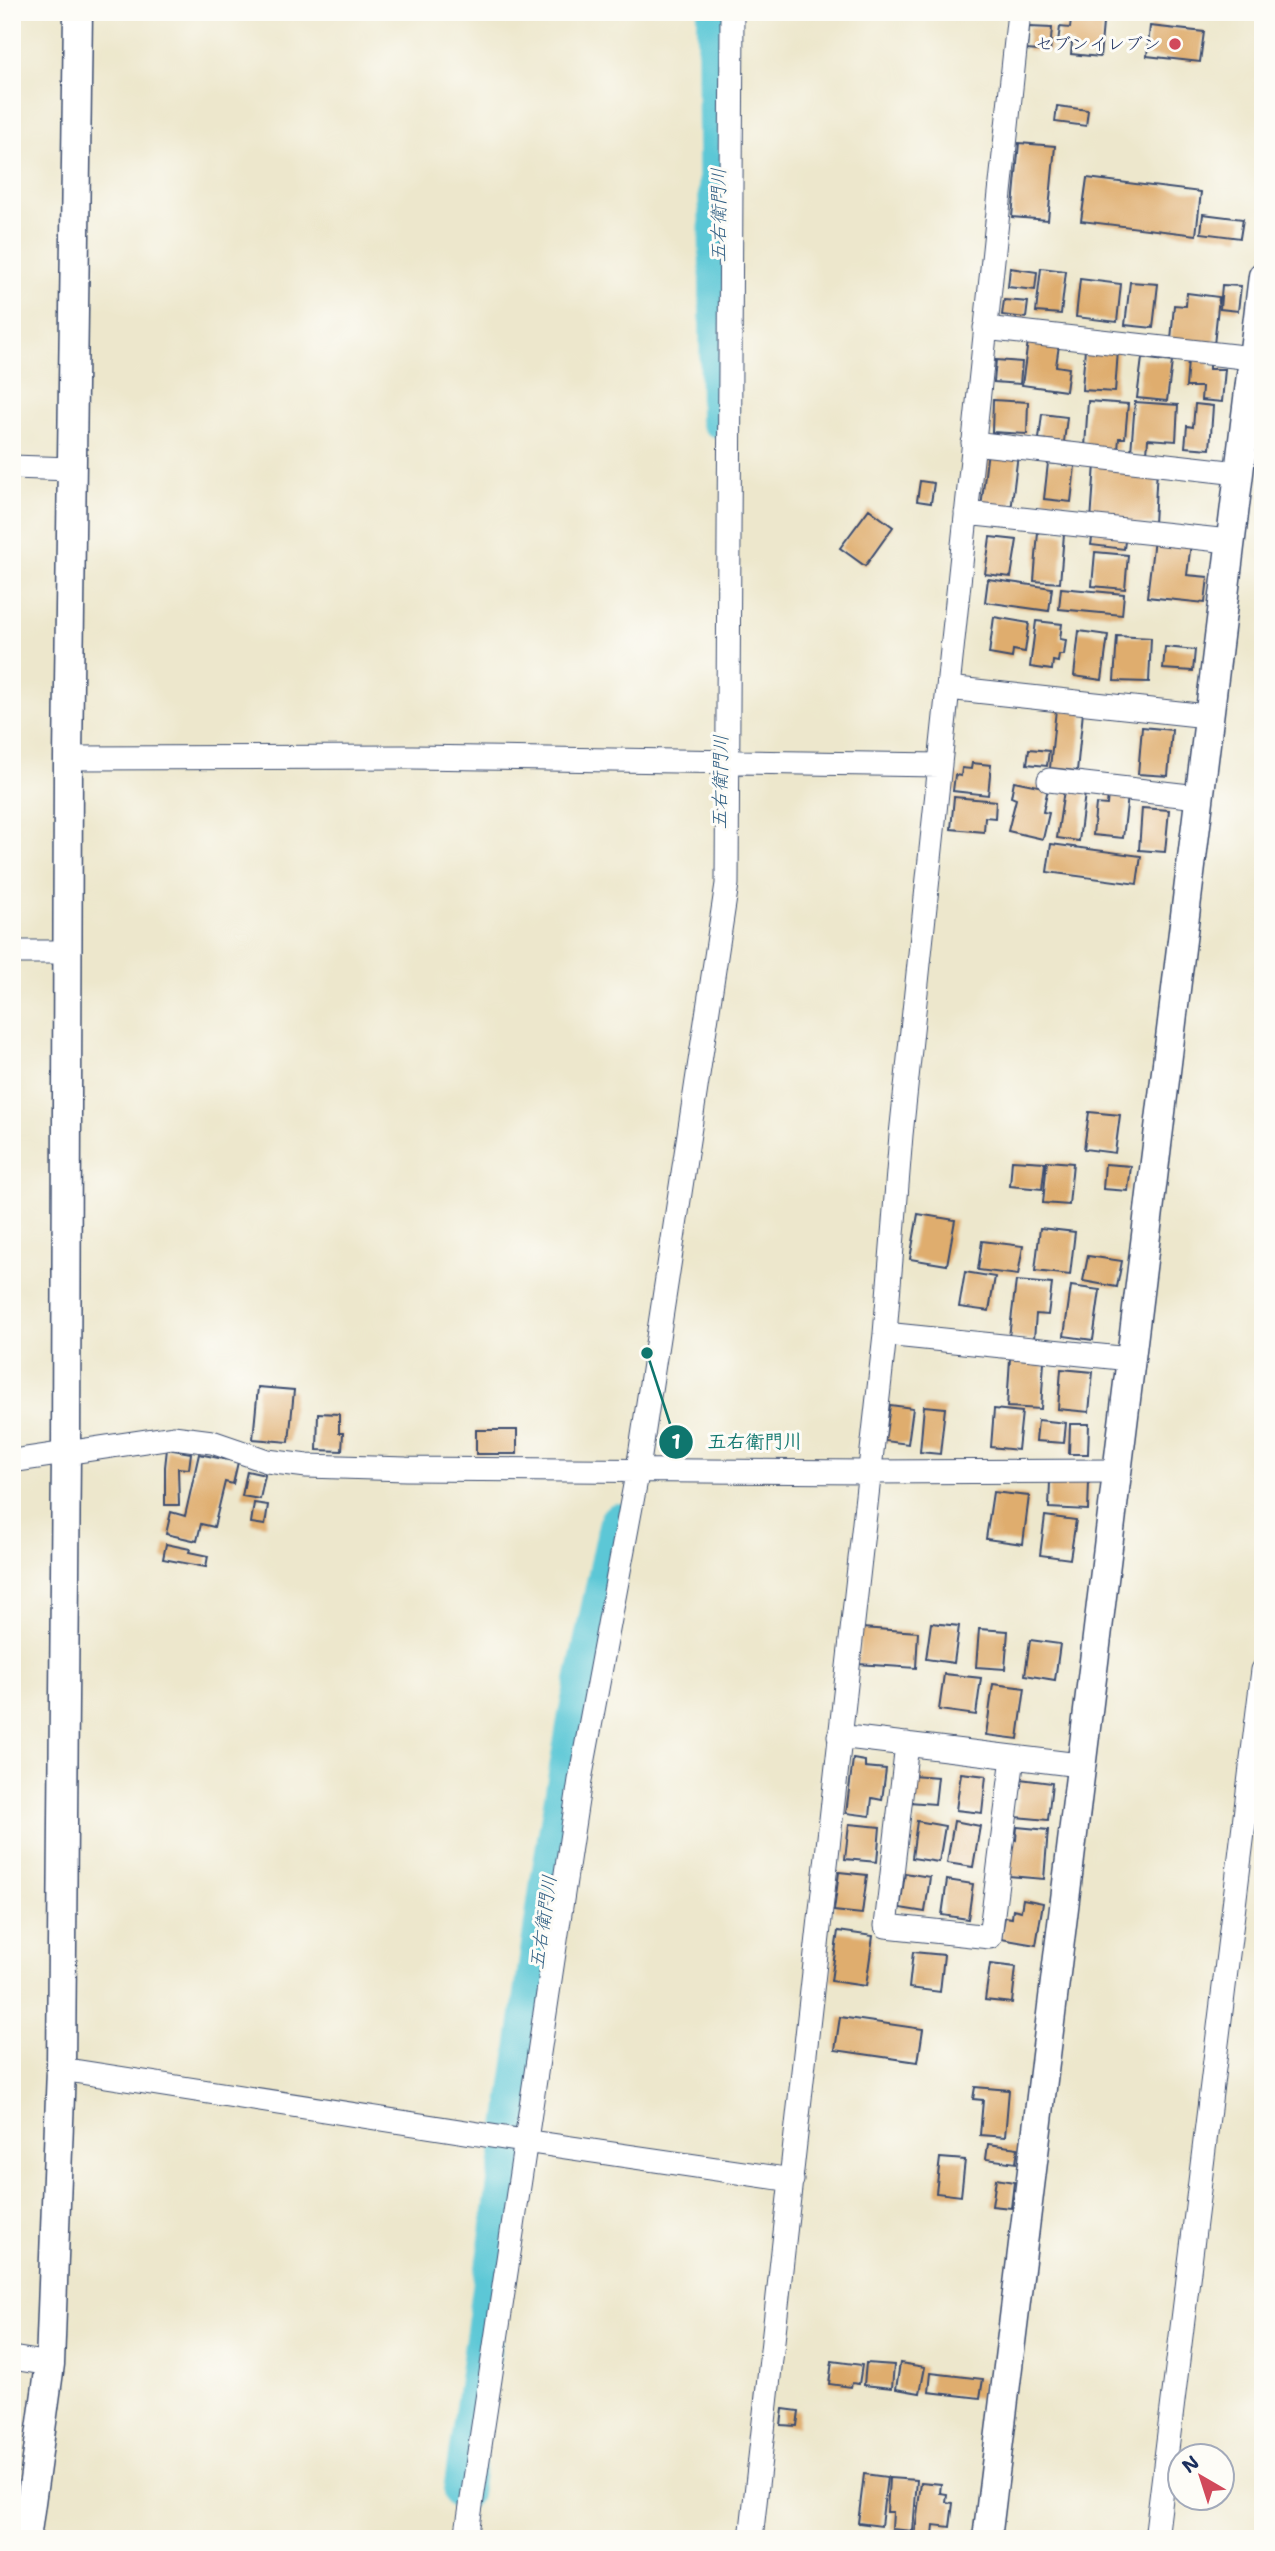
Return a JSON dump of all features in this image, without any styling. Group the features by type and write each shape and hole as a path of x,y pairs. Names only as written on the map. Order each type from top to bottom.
{"street":[{"path":"26,2539 50,2364 61,2069 68,758 78,12"},
{"path":"466,2539 580,1780 638,1469 727,884 732,12"},
{"path":"751,2539 885,1334 901,1135 1019,12"},
{"path":"986,2539 1207,716 1263,276"},
{"path":"985,328 1252,358"},
{"path":"973,443 1238,473"},
{"path":"12,467 72,469"},
{"path":"966,513 1229,541"},
{"path":"948,688 1207,716"},
{"path":"68,758 412,757 940,765"},
{"path":"1049,780 1198,797"},
{"path":"12,951 67,952"},
{"path":"885,1334 1130,1359"},
{"path":"12,1461 173,1437 212,1442 267,1461 307,1466 868,1472 1116,1471"},
{"path":"1156,2539 1263,1670"},
{"path":"839,1736 1079,1765"},
{"path":"907,1744 886,1926 990,1937 1013,1757"},
{"path":"61,2069 524,2141 792,2179"},
{"path":"12,2358 50,2364"}],"building":[{"path":"1072,12 1104,12 1100,57 1071,54 1072,43 1058,42 1060,27 1070,28"},
{"name":"セブンイレブン","path":"1150,26 1204,32 1200,62 1147,56"},
{"path":"1029,27 1052,28 1050,52 1027,50"},
{"path":"1057,106 1088,110 1086,126 1055,122"},
{"path":"1019,143 1055,146 1048,220 1012,217"},
{"path":"1087,178 1201,192 1196,235 1081,221"},
{"path":"1203,214 1243,219 1240,238 1201,233"},
{"path":"1010,268 1037,272 1035,290 1008,287"},
{"path":"1041,268 1066,271 1061,314 1036,312"},
{"path":"1080,279 1121,284 1117,322 1076,317"},
{"path":"1130,282 1158,284 1153,328 1125,325"},
{"path":"1222,285 1241,286 1238,311 1220,309"},
{"path":"1187,293 1219,297 1214,345 1171,340 1174,305 1186,306"},
{"path":"1004,300 1028,302 1026,318 1002,315"},
{"path":"1028,341 1059,345 1056,366 1069,368 1066,391 1022,385"},
{"path":"1085,348 1118,350 1115,392 1082,390"},
{"path":"1142,358 1172,362 1167,401 1137,398"},
{"path":"996,360 1022,362 1020,384 994,382"},
{"path":"1188,360 1209,362 1209,369 1225,369 1222,402 1201,400 1202,387 1186,387"},
{"path":"993,400 1028,402 1027,434 992,432"},
{"path":"1088,401 1128,404 1125,438 1119,438 1118,450 1085,447"},
{"path":"1135,402 1178,405 1176,441 1148,439 1147,454 1131,452"},
{"path":"1195,404 1213,406 1210,449 1185,447 1187,426 1193,427"},
{"path":"1042,414 1067,417 1064,442 1039,439"},
{"path":"988,450 1018,454 1011,511 981,508"},
{"path":"1048,463 1075,466 1071,502 1044,499"},
{"path":"1095,464 1157,467 1154,524 1091,521"},
{"path":"920,481 934,483 931,503 917,501"},
{"path":"869,509 893,527 865,566 840,548"},
{"path":"1093,531 1126,534 1124,549 1091,545"},
{"path":"1038,532 1064,534 1060,583 1034,581"},
{"path":"990,537 1017,540 1011,577 985,574"},
{"path":"1154,539 1191,543 1187,575 1208,577 1205,603 1147,597"},
{"path":"1095,552 1128,555 1125,589 1092,586"},
{"path":"988,579 1052,588 1049,611 985,602"},
{"path":"1061,588 1124,594 1122,615 1059,609"},
{"path":"994,617 1029,623 1025,652 1013,650 1012,658 989,654"},
{"path":"1036,621 1062,624 1060,639 1066,640 1064,655 1059,655 1058,662 1053,661 1052,670 1030,667"},
{"path":"1079,631 1108,635 1102,680 1074,676"},
{"path":"1117,636 1151,638 1149,682 1114,681"},
{"path":"1165,647 1195,650 1193,671 1163,669"},
{"path":"1056,709 1083,712 1077,771 1050,768"},
{"path":"1142,727 1172,730 1168,776 1138,774"},
{"path":"1029,749 1049,751 1047,766 1027,764"},
{"path":"972,763 991,765 988,795 953,791 955,775 961,776 962,768 971,769"},
{"path":"1014,781 1048,788 1043,812 1049,813 1043,839 1008,831 1016,799 1011,797"},
{"path":"1064,790 1085,793 1079,841 1057,838"},
{"path":"1108,793 1128,796 1123,838 1093,835 1096,804 1107,805"},
{"path":"954,797 996,801 995,818 985,817 984,832 951,829"},
{"path":"1142,808 1169,810 1165,852 1139,850"},
{"path":"1051,844 1141,856 1137,884 1047,872"},
{"path":"1089,1112 1120,1115 1115,1153 1084,1149"},
{"path":"1012,1160 1045,1162 1042,1189 1010,1186"},
{"path":"1047,1161 1073,1163 1069,1205 1043,1203"},
{"path":"1105,1164 1131,1166 1128,1191 1103,1189"},
{"path":"918,1214 955,1220 947,1265 910,1259"},
{"path":"1040,1228 1075,1232 1070,1275 1035,1271"},
{"path":"982,1241 1023,1246 1018,1275 978,1270"},
{"path":"1088,1256 1122,1261 1117,1287 1083,1281"},
{"path":"965,1272 995,1277 989,1311 959,1307"},
{"path":"1016,1281 1052,1284 1048,1315 1036,1314 1034,1339 1009,1337"},
{"path":"1071,1286 1100,1290 1093,1340 1064,1336"},
{"path":"1010,1358 1044,1361 1041,1409 1007,1407"},
{"path":"1061,1369 1093,1372 1089,1412 1058,1409"},
{"path":"258,1387 294,1390 289,1442 253,1439"},
{"path":"890,1405 913,1408 908,1444 885,1441"},
{"path":"924,1406 945,1408 940,1454 920,1452"},
{"path":"994,1409 1022,1412 1018,1450 991,1447"},
{"path":"318,1413 339,1414 339,1433 343,1433 342,1451 317,1450"},
{"path":"1038,1420 1066,1423 1064,1443 1036,1441"},
{"path":"1070,1424 1089,1424 1088,1454 1069,1454"},
{"path":"476,1430 517,1430 517,1454 476,1454"},
{"path":"167,1449 191,1453 189,1469 178,1468 179,1505 165,1505"},
{"path":"199,1454 238,1462 233,1484 225,1482 214,1527 201,1524 197,1541 166,1534 171,1512 185,1516"},
{"path":"247,1471 265,1475 260,1499 242,1496"},
{"path":"1050,1481 1089,1482 1088,1510 1049,1508"},
{"path":"993,1492 1029,1496 1023,1544 986,1539"},
{"path":"254,1503 268,1505 265,1525 251,1523"},
{"path":"1045,1516 1076,1520 1070,1559 1040,1555"},
{"path":"166,1544 208,1556 206,1567 163,1559"},
{"path":"931,1623 959,1626 954,1663 926,1659"},
{"path":"861,1628 918,1632 916,1668 858,1664"},
{"path":"979,1629 1008,1631 1005,1669 976,1667"},
{"path":"1030,1640 1060,1644 1055,1680 1025,1675"},
{"path":"944,1674 981,1678 976,1715 939,1710"},
{"path":"993,1684 1025,1688 1018,1739 986,1735"},
{"path":"853,1759 865,1761 865,1767 886,1769 882,1800 872,1798 870,1816 846,1813"},
{"path":"961,1773 986,1776 982,1813 956,1810"},
{"path":"912,1775 938,1777 935,1804 909,1802"},
{"path":"1020,1779 1052,1783 1048,1820 1016,1817"},
{"path":"917,1821 945,1826 939,1862 912,1858"},
{"path":"954,1821 980,1826 973,1867 947,1863"},
{"path":"849,1824 880,1827 877,1862 845,1859"},
{"path":"1017,1827 1048,1830 1044,1879 1009,1876 1012,1838 1016,1840"},
{"path":"839,1872 867,1875 862,1914 834,1911"},
{"path":"905,1873 930,1877 925,1912 900,1908"},
{"path":"947,1880 973,1884 968,1919 942,1915"},
{"path":"1023,1899 1043,1903 1036,1945 1001,1939 1005,1917 1012,1918 1013,1909 1021,1911"},
{"path":"838,1931 873,1936 866,1986 831,1981"},
{"path":"913,1952 944,1955 940,1992 909,1988"},
{"path":"990,1964 1016,1967 1012,2003 985,2000"},
{"path":"840,2017 923,2029 918,2062 835,2050"},
{"path":"975,2087 1009,2090 1005,2137 980,2135 983,2100 973,2099"},
{"path":"988,2144 1018,2148 1016,2163 986,2159"},
{"path":"940,2158 965,2160 961,2196 936,2193"},
{"path":"996,2179 1014,2182 1011,2208 992,2206"},
{"path":"832,2361 862,2365 859,2384 852,2383 851,2387 829,2384"},
{"path":"866,2363 894,2365 892,2388 864,2385"},
{"path":"900,2363 925,2367 920,2393 896,2389"},
{"path":"931,2373 983,2379 980,2398 929,2392"},
{"path":"783,2409 799,2411 797,2426 781,2425"},
{"path":"864,2474 887,2477 881,2526 858,2523"},
{"path":"889,2478 917,2480 913,2531 892,2529 893,2512 887,2512"},
{"path":"921,2482 941,2484 940,2493 947,2494 946,2502 953,2503 950,2527 934,2525 933,2535 915,2533"}],"waterway":[{"name":"五右衛門川","path":"716,12 719,419"},
{"name":"五右衛門川","path":"462,2492 550,1875 577,1715 618,1522"}],"place":[{"name":"セブンイレブン","path":"1175,44"},
{"name":"五右衛門川","path":"647,1353"}]}
